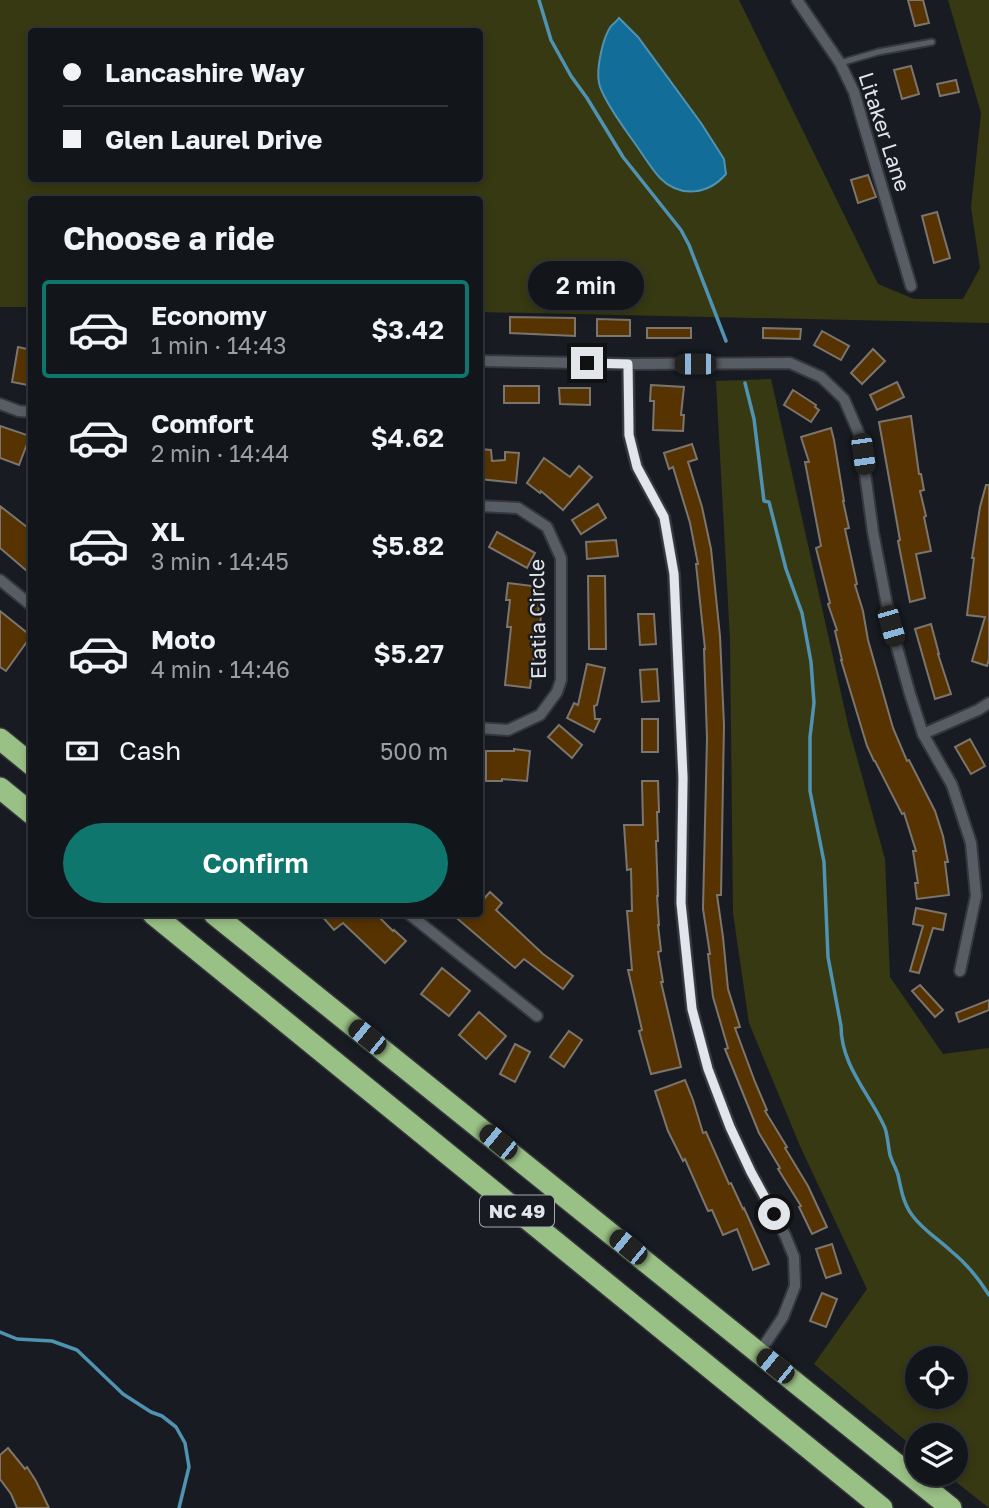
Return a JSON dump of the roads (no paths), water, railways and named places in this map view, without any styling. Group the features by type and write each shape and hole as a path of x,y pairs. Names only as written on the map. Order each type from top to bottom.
{"highway":[{"path":"0,739 28,762"},
{"path":"0,788 28,811"},
{"name":"NC 49","path":"157,917 882,1508"},
{"name":"NC 49","path":"218,917 951,1508"}],"street":[{"name":"Litaker Lane","path":"797,0 840,64 854,92 911,286"},
{"path":"483,361 790,363 821,377 844,399 860,436 873,532 891,626 923,734 952,785 971,843 976,896 960,971"},
{"path":"628,364 629,435 637,467 664,517 674,574 683,778 681,903 692,1009 708,1069 730,1127 794,1257 795,1286 783,1317 759,1353"},
{"path":"0,404 28,412"},
{"name":"Elatia Circle","path":"483,506 518,508 547,527 561,558 561,680 557,692 540,715 508,730 483,727"},
{"path":"0,580 28,603"},
{"path":"923,734 989,703"},
{"path":"413,917 537,1016"}],"lane":[{"path":"840,64 878,52 932,42"}],"water":[{"path":"619,18 638,37 724,159 726,174 711,186 702,190 685,191 676,189 660,178 608,104 599,83 599,61 608,31"}],"waterway":[{"path":"539,0 551,40 571,76 623,157 681,230 726,341"},
{"path":"745,383 754,419 764,501 769,502 786,569 802,613 811,662 814,703 810,737 810,791 824,862 828,957 842,1040 851,1067 885,1128 890,1155 909,1210 920,1225 967,1266 989,1295"},
{"path":"0,1332 17,1339 52,1341 77,1350 123,1394 176,1427 185,1443 189,1467 179,1508"}]}
